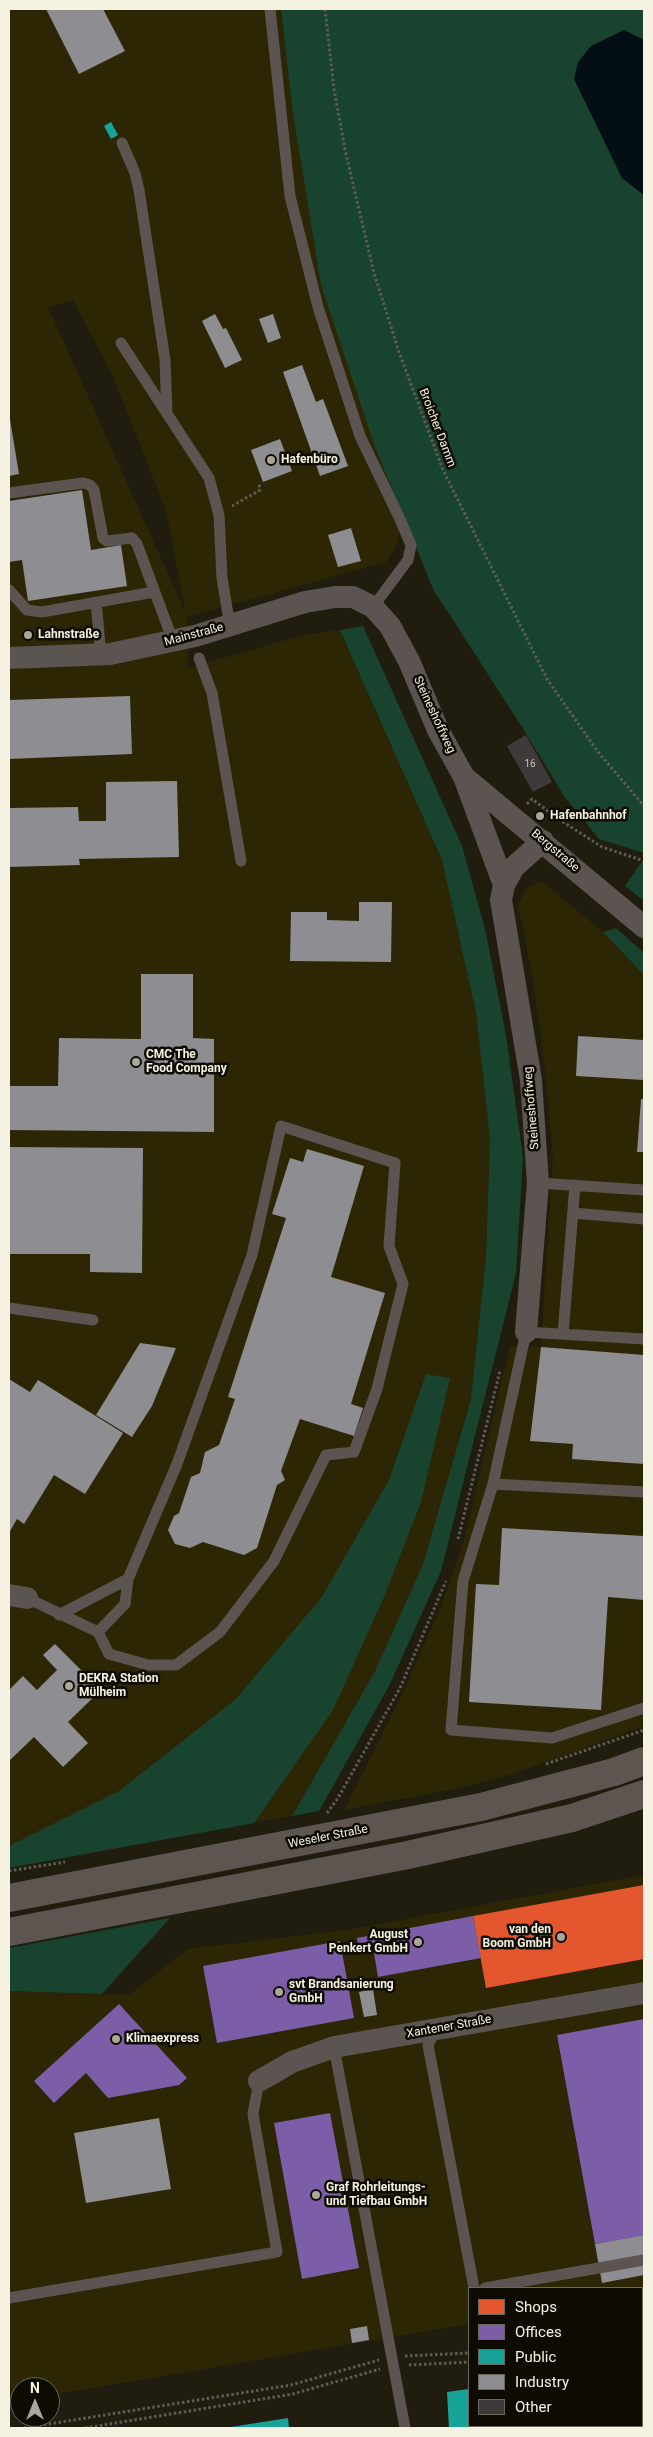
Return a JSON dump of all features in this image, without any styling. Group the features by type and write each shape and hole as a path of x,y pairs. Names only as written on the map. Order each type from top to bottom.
{"main road":[{"name":"Weseler Straße","path":"9,1898 481,1807 614,1772 644,1761"},
{"path":"572,1818 644,1794"},
{"path":"9,1932 408,1855 572,1818 644,1809"}],"street":[{"name":"Mainstraße","path":"9,658 101,654 173,642 305,602 335,597 353,597 373,607"},
{"name":"Steineshoffweg","path":"373,607 390,626 410,661 438,730 464,777 504,885"},
{"name":"Bergstraße","path":"464,777 644,927"},
{"name":"Steineshoffweg","path":"526,1332 538,1183 531,1080 501,900 504,885 514,867 543,841"},
{"name":"Xantener Straße","path":"259,2081 292,2062 334,2048 644,1992"}],"lane":[{"path":"270,9 290,196 318,307 360,436 400,517 411,545 408,560 373,607"},
{"path":"122,143 140,190 165,360 167,414"},
{"path":"121,343 209,478 219,515 222,578 230,626"},
{"path":"9,493 83,483 90,485 94,490 103,538 107,541 132,538 137,544 173,642"},
{"path":"9,590 27,610 42,612 154,592"},
{"path":"96,602 101,654"},
{"path":"199,658 212,692 241,861"},
{"path":"18,1596 98,1632 108,1654 148,1665 176,1665 220,1632 274,1561 326,1455 354,1452 377,1389 403,1284 389,1246 395,1163 280,1126 252,1255 176,1464 128,1580 125,1604 98,1632"},
{"path":"538,1183 644,1190"},
{"path":"563,1334 575,1186"},
{"path":"573,1213 644,1219"},
{"path":"9,1308 93,1320"},
{"path":"644,1339 526,1332 493,1484 463,1581 451,1730 552,1738 644,1708"},
{"path":"493,1484 644,1492"},
{"path":"59,1615 128,1580"},
{"path":"436,2030 428,2045 474,2287"},
{"path":"334,2048 405,2428"},
{"path":"9,2298 277,2252 253,2114 259,2081"},
{"path":"491,2287 644,2260"}],"path":[{"name":"Broicher Damm","path":"326,9 334,88 345,150 374,273 399,352 443,470 546,679 598,752 644,806"},
{"path":"209,478 216,480 232,506 260,490 259,483"},
{"path":"456,1546 502,1363"},
{"path":"325,1816 338,1798 400,1688 449,1575"},
{"path":"24,2428 291,2385 422,2354 468,2353"},
{"path":"85,2428 293,2394 393,2362 421,2364 468,2362"}],"shaded area":[{"path":"9,9 281,9 292,107 404,519 395,548 386,562 187,617 188,668 304,635 340,630 442,860 476,1013 490,1139 486,1256 471,1399 423,1564 375,1671 292,1816 9,1868","holes":["73,300 112,374 166,511 186,614 48,307"]},
{"path":"624,30 644,40 644,195 622,178 574,79 578,62 591,46"},
{"path":"543,882 603,932 644,975 644,1726 515,1773 464,1787 344,1810 405,1688 440,1609 464,1540 510,1346 541,1347 553,1156 544,1060 533,980 518,904 528,887"},
{"path":"644,1875 644,2295 643,2287 468,2287 468,2324 60,2393 60,2377 10,2377 9,2402 9,1991 129,1995 188,1949 347,1930"}],"green space":[{"path":"281,9 644,9 644,40 624,30 622,178 644,195 644,853 599,839 564,796 433,589 375,447 321,285 292,107"},
{"path":"363,626 462,846 485,929 506,1035 523,1157 516,1273 441,1571 389,1686 319,1811 292,1816 375,1671 423,1564 471,1399 486,1256 490,1139 476,1013 442,860 340,630"},
{"path":"644,859 644,901 625,886"},
{"path":"616,928 644,953 644,975 603,932"},
{"path":"426,1374 450,1378 421,1502 384,1597 333,1710 254,1823 9,1868 9,1846 119,1791 236,1699 322,1597 389,1480"},
{"path":"170,1918 102,1994 9,1991 9,1948"}],"building: Shops":[{"name":"van den Boom GmbH","path":"644,1885 644,1959 486,1988 473,1916"}],"building: Offices":[{"name":"August Penkert GmbH","path":"473,1916 481,1958 378,1977 373,1947 359,1949 357,1938"},
{"name":"svt Brandsanierung GmbH","path":"340,1941 354,2018 217,2043 203,1966"},
{"name":"Klimaexpress","path":"119,2004 187,2078 179,2085 108,2098 86,2073 54,2103 34,2081"},
{"path":"644,2019 644,2235 595,2244 557,2035"},
{"name":"Graf Rohrleitungs- und Tiefbau GmbH","path":"330,2113 359,2268 302,2279 274,2123"}],"building: Public":[{"path":"111,122 118,135 111,139 104,126"},
{"path":"468,2389 468,2427 502,2428 449,2428 447,2392"},
{"path":"288,2418 289,2428 231,2428 231,2427"}],"building: Industry":[{"path":"46,9 103,9 125,51 79,74"},
{"path":"215,314 223,329 226,328 242,360 225,368 202,321"},
{"path":"273,314 281,338 268,343 259,319"},
{"path":"302,365 316,402 323,399 348,466 320,476 283,372"},
{"path":"9,413 19,474 9,476"},
{"name":"Hafenbüro","path":"280,439 292,471 263,482 251,450"},
{"path":"82,490 91,550 121,545 127,586 28,601 22,560 9,562 9,501"},
{"path":"351,528 361,561 338,567 328,535"},
{"path":"130,696 132,754 9,759 9,700"},
{"path":"177,781 179,857 79,859 80,865 9,867 9,808 78,807 79,821 106,821 106,782"},
{"path":"359,902 392,902 391,962 290,961 291,912 327,912 327,920 359,921"},
{"name":"CMC The Food Company","path":"141,974 193,974 193,1038 214,1039 214,1132 9,1130 9,1086 58,1086 59,1038 141,1039"},
{"path":"578,1036 644,1040 644,1080 576,1076"},
{"path":"641,1099 644,1099 644,1152 637,1152"},
{"path":"9,1147 143,1148 142,1273 90,1272 90,1254 9,1254"},
{"path":"307,1149 364,1166 331,1277 385,1293 351,1404 363,1408 354,1436 300,1419 281,1471 285,1480 277,1485 257,1548 244,1555 203,1542 190,1548 175,1544 168,1530 174,1516 179,1513 191,1477 200,1473 205,1452 219,1445 235,1399 228,1397 286,1218 272,1214 290,1158 303,1162"},
{"path":"140,1343 176,1348 152,1406 132,1437 96,1415"},
{"path":"541,1347 644,1355 644,1464 572,1459 573,1444 530,1441"},
{"path":"9,1379 30,1392 38,1380 123,1433 85,1494 54,1475 24,1524 17,1519 9,1533"},
{"path":"502,1528 644,1536 644,1600 608,1597 601,1710 469,1702 476,1584 499,1585"},
{"path":"55,1644 101,1690 68,1722 88,1743 63,1767 34,1737 9,1761 9,1690 23,1676 37,1690 57,1670 43,1655"},
{"path":"373,1989 377,2015 364,2017 359,1992"},
{"path":"159,2118 171,2189 86,2203 74,2133"},
{"path":"644,2235 644,2275 602,2283 595,2244"},
{"path":"367,2326 369,2340 352,2343 350,2329"}],"building: Other":[{"path":"526,735 552,782 533,792 507,746"}],"place":[{"name":"Hafenbüro","path":"271,460"},
{"name":"Lahnstraße","path":"28,635"},
{"name":"Hafenbahnhof","path":"540,816"},
{"name":"CMC The Food Company","path":"136,1062"},
{"name":"DEKRA Station Mülheim","path":"69,1686"},
{"name":"van den Boom GmbH","path":"561,1937"},
{"name":"August Penkert GmbH","path":"418,1942"},
{"name":"svt Brandsanierung GmbH","path":"279,1992"},
{"name":"Klimaexpress","path":"116,2039"},
{"name":"Graf Rohrleitungs- und Tiefbau GmbH","path":"316,2195"}]}
